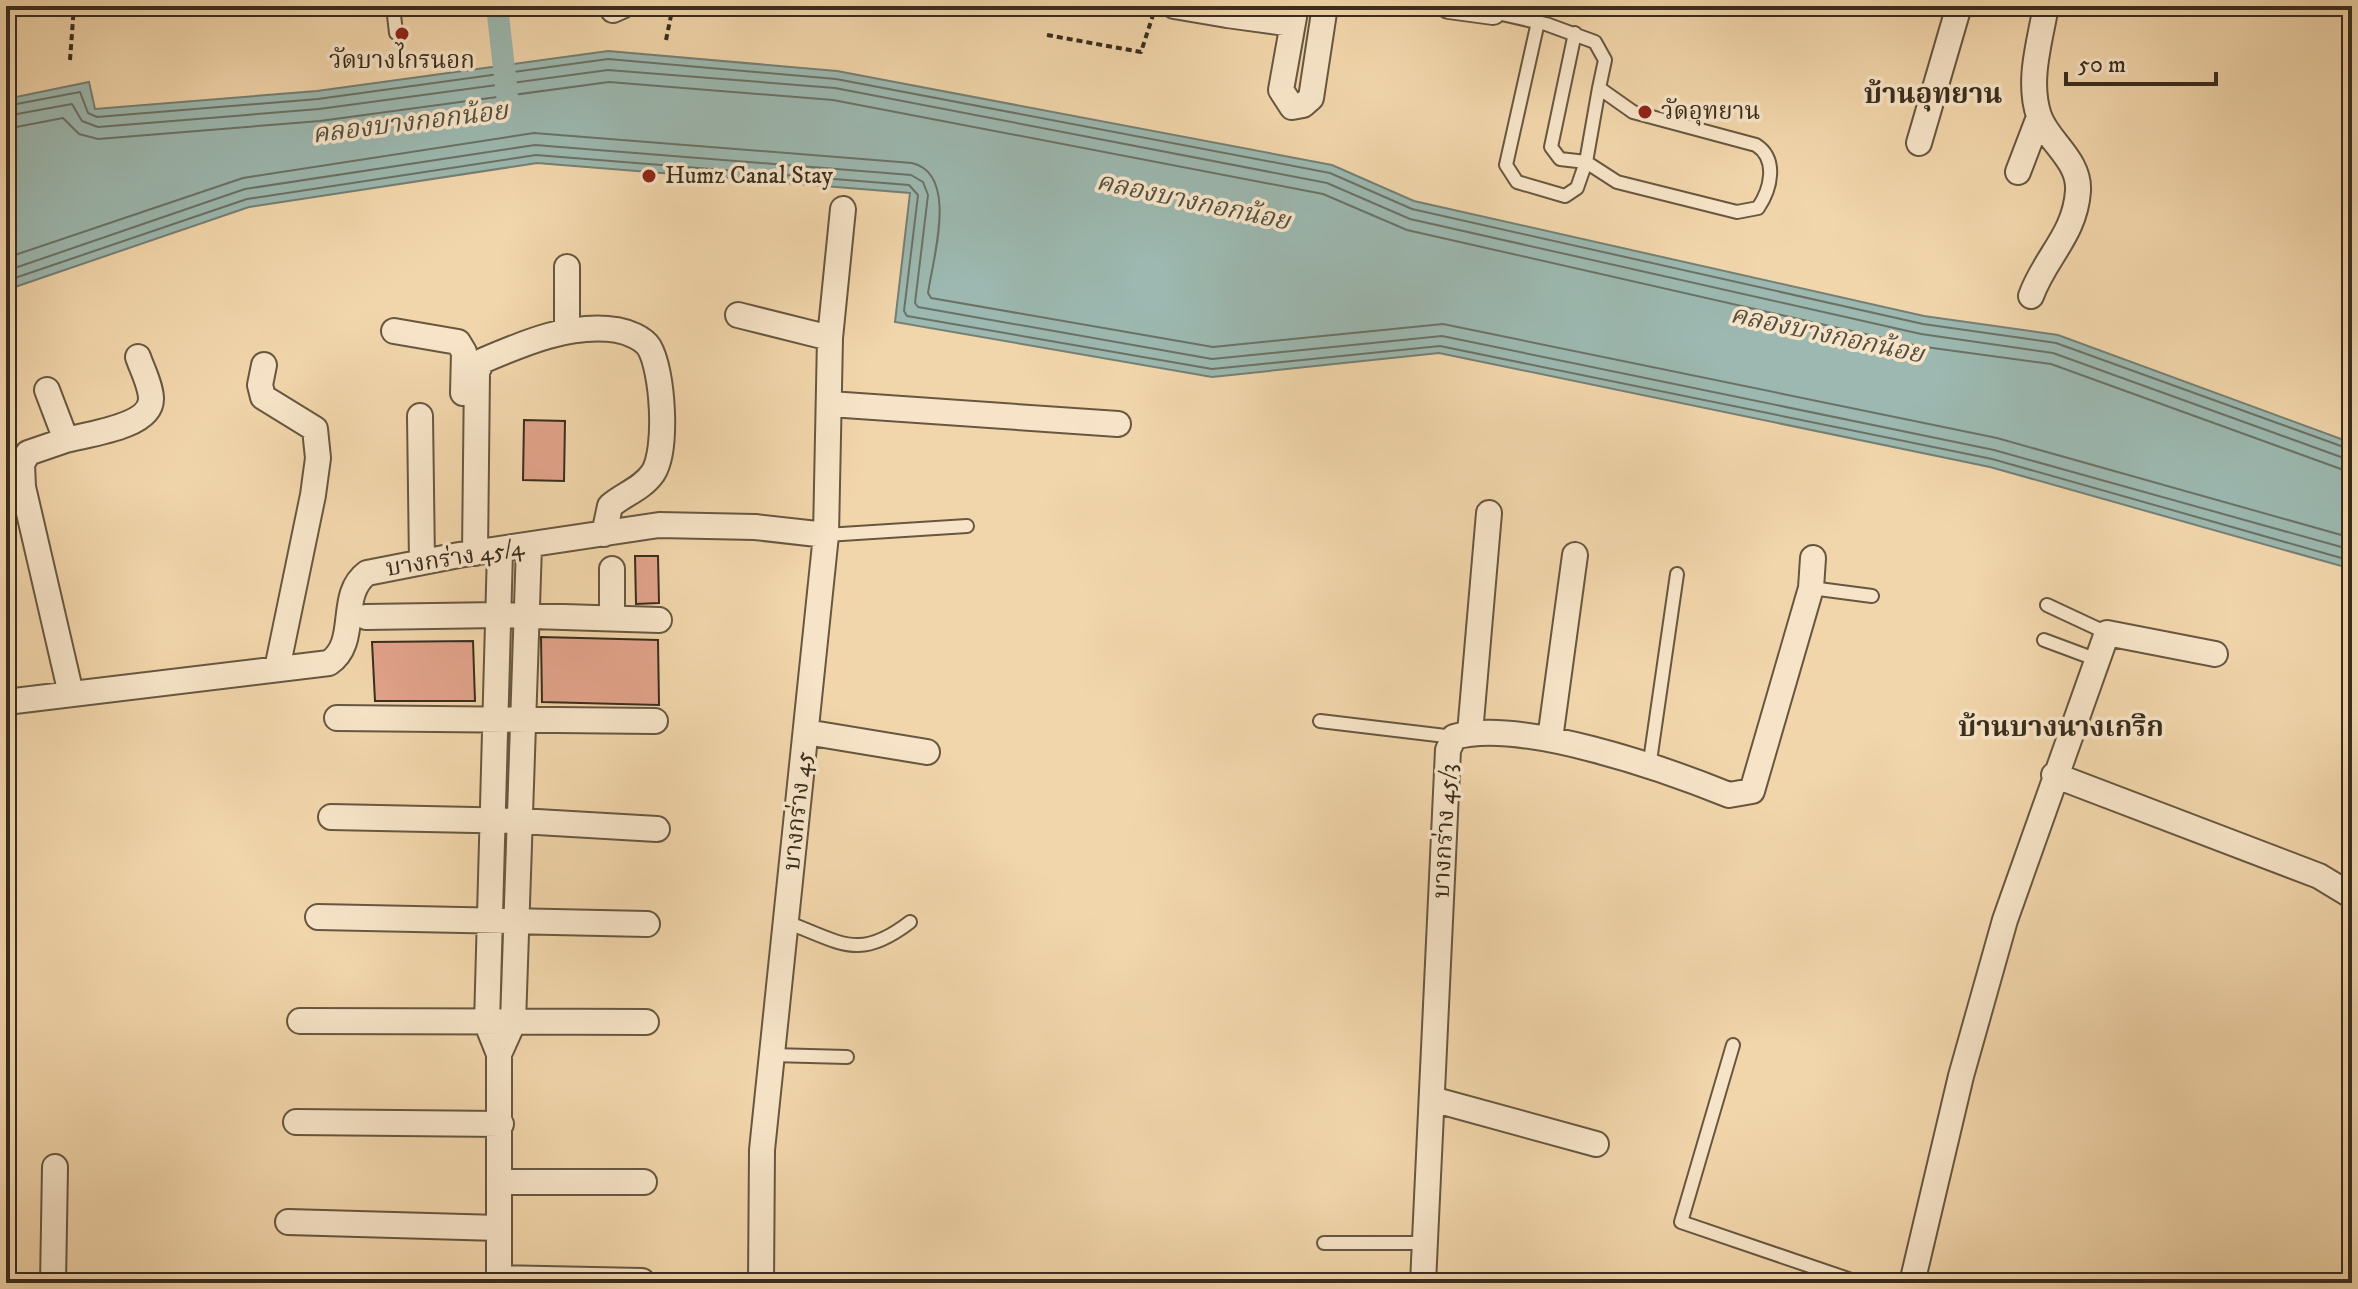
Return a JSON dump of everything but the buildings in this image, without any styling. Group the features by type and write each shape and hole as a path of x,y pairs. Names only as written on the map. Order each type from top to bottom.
{"street":[{"path":"1174,6 1294,15 1281,90 1292,107 1303,105 1311,98 1325,6"},
{"path":"1449,6 1494,9"},
{"path":"1919,143 1959,6"},
{"path":"2018,172 2039,117 2034,73 2046,6"},
{"path":"2031,296 2043,269 2064,242 2078,195 2073,167 2039,117"},
{"name":"บางกร่าง 45","path":"761,1283 762,1150 826,535 830,338 843,209"},
{"path":"567,267 567,331"},
{"path":"738,315 830,338"},
{"path":"467,554 477,372 482,361 567,331 604,329 630,334 647,344 657,369 661,393 659,458 642,485 610,506 604,534"},
{"path":"394,331 458,342 464,352 467,554"},
{"path":"71,694 23,487 22,464 28,453 140,419 149,410 151,397 138,357"},
{"path":"264,365 260,385 263,397 315,429 318,443 286,668"},
{"path":"47,390 66,440"},
{"path":"830,404 1118,424"},
{"path":"420,416 422,562"},
{"path":"1462,735 1489,513"},
{"name":"บางกร่าง 45/4","path":"6,702 329,663 340,655 345,645 356,581 367,573 467,554 659,525 694,524 826,535"},
{"path":"499,1054 513,1023 529,546"},
{"path":"500,551 487,1024 499,1054 499,1280 642,1281"},
{"path":"1550,739 1575,555"},
{"name":"บางกร่าง 45/3","path":"1423,1283 1448,750 1462,735 1550,739 1729,795 1752,791 1811,588 1813,558"},
{"path":"612,569 612,618"},
{"path":"366,617 500,615 659,620"},
{"path":"1912,1283 1961,1076 2005,920 2095,659 2107,633 2215,654"},
{"path":"337,718 655,721"},
{"path":"806,732 927,752"},
{"path":"2054,775 2319,876 2352,896"},
{"path":"331,817 520,821 657,829"},
{"path":"318,917 647,924"},
{"path":"300,1021 487,1024 646,1022"},
{"path":"1432,1099 1596,1144"},
{"path":"296,1122 501,1124"},
{"path":"53,1283 55,1167"},
{"path":"501,1182 644,1182"},
{"path":"288,1222 499,1228"}],"lane":[{"path":"393,6 396,33"},
{"path":"1494,9 1538,22 1575,33 1595,42 1602,50 1605,60 1586,162 1577,188 1565,196 1517,182 1506,165 1538,22"},
{"path":"1575,33 1551,147 1560,159 1586,162 1617,182 1737,212 1758,208 1771,169 1770,160 1756,145 1633,112 1599,88"},
{"path":"826,535 967,526"},
{"path":"1649,768 1677,574"},
{"path":"1811,588 1872,596"},
{"path":"2047,605 2107,633"},
{"path":"2044,640 2095,659"},
{"path":"1320,721 1462,735"},
{"path":"786,922 861,948 882,942 910,922"},
{"path":"1733,1045 1681,1222 1860,1283"},
{"path":"772,1055 847,1057"},
{"path":"1324,1243 1425,1243"}],"path":[{"path":"70,60 74,6"},
{"path":"666,40 673,6"},
{"path":"1047,35 1141,52 1156,6"}],"water":[{"name":"คลองบางกอกน้อย","path":"608,51 837,71 1332,165 1414,201 1924,316 2058,335 2352,443 2352,569 1990,467 1439,353 1212,377 895,322 910,193 537,163 249,207 6,290 6,99 89,82 95,109 317,91"}],"waterway":[{"name":"คลองบางกอกน้อย","path":"497,6 507,95"}],"place":[{"name":"วัดบางไกรนอก","path":"402,34"},
{"name":"วัดอุทยาน","path":"1645,112"},
{"name":"Humz Canal Stay","path":"649,176"}],"district":[{"name":"บ้านอุทยาน","path":"1933,94"},
{"name":"บ้านบางนางเกริก","path":"2061,727"}]}
